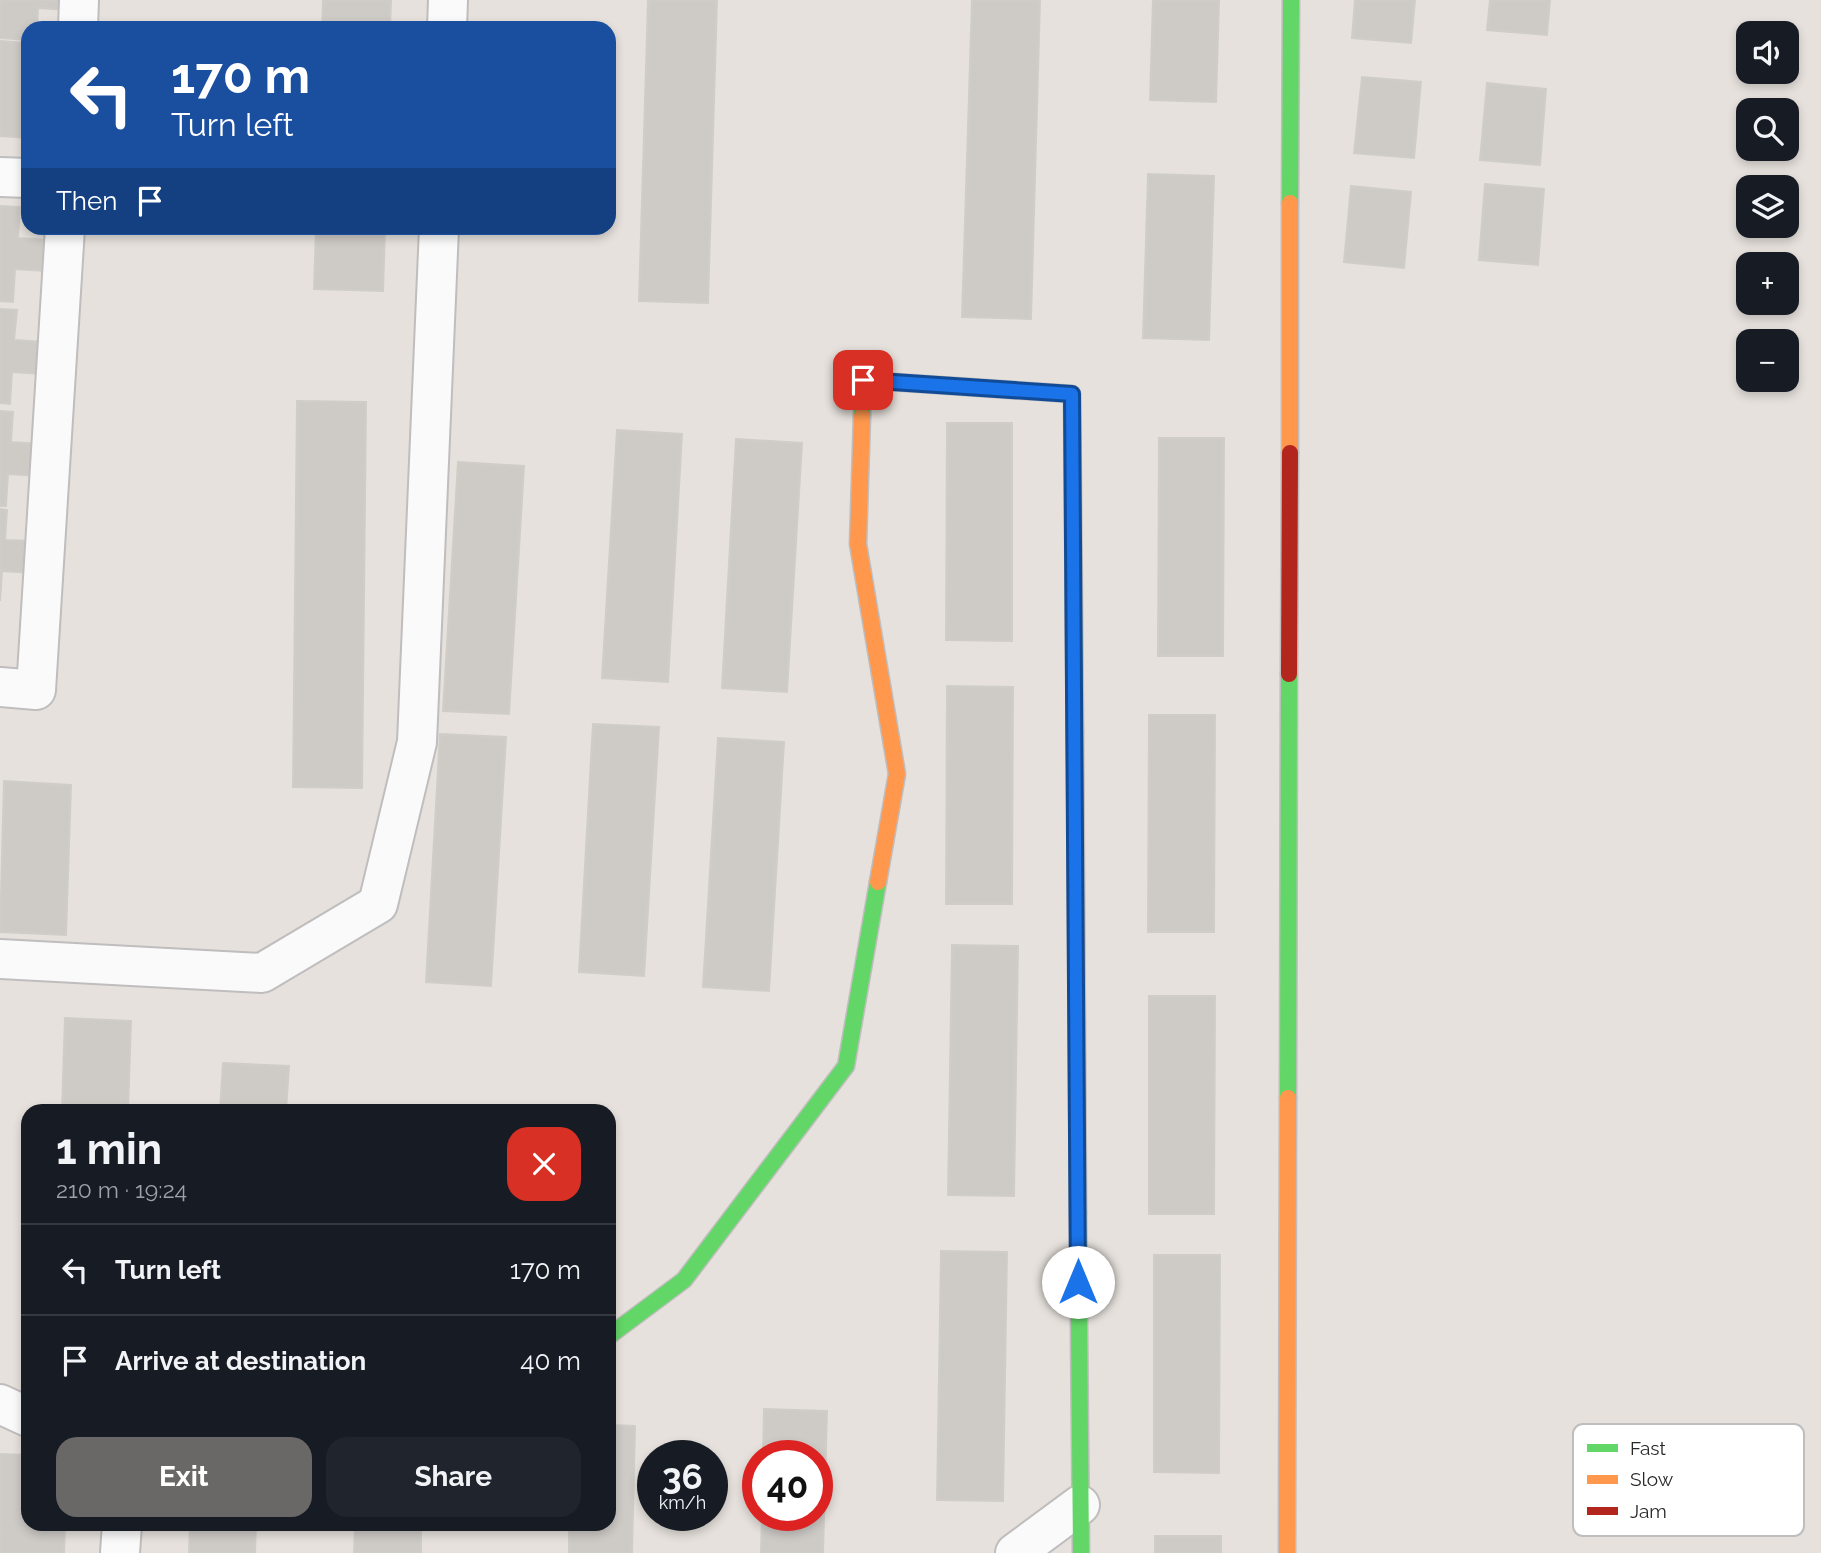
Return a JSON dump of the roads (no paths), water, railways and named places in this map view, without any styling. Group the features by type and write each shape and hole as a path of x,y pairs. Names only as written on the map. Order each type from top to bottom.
{"street":[{"path":"78,21 79,0"},
{"path":"447,21 448,0"},
{"path":"1287,1553 1291,0"},
{"path":"0,177 21,178"},
{"path":"0,687 36,690 65,235"},
{"path":"0,959 262,973 378,904 417,741 439,235"},
{"path":"616,1331 684,1280 846,1066 897,774 858,544 863,380 1072,394 1080,1553"},
{"path":"0,1404 21,1414"},
{"path":"1015,1553 1080,1505"},
{"path":"120,1553 122,1531"}]}
